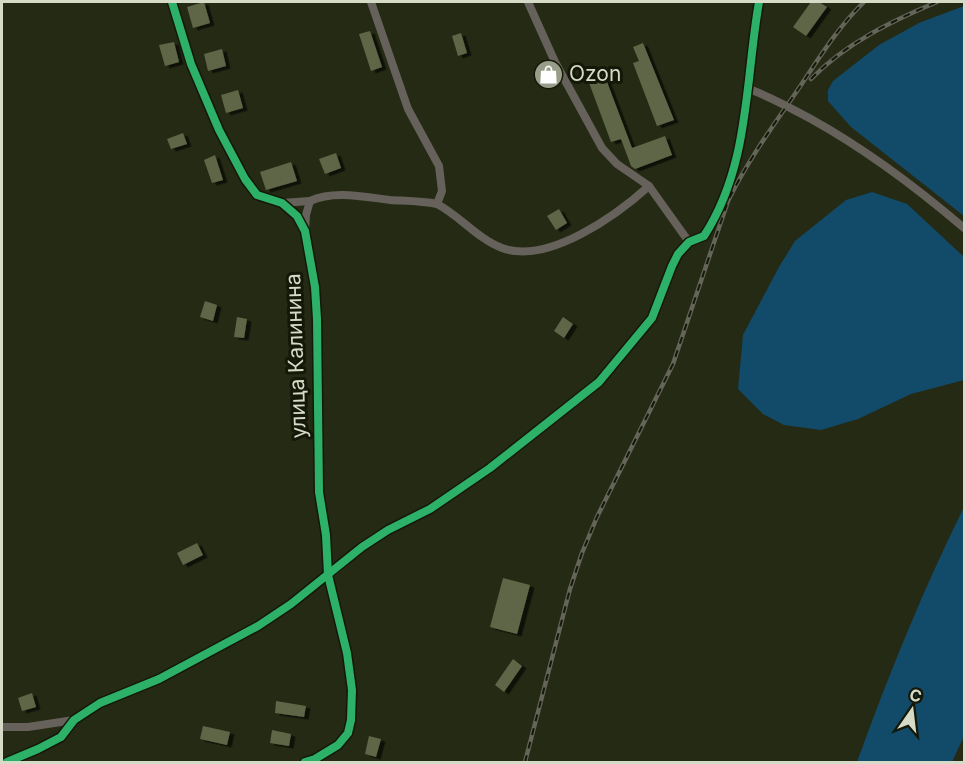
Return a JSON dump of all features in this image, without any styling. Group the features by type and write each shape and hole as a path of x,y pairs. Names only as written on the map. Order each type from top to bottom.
{"street":[{"name":"улица Калинина","path":"172,2 191,64 219,130 240,169 257,195 282,203 297,216 305,231 315,287 319,476 328,575 352,690 348,733 338,745 315,759 305,762"},
{"path":"371,2 408,109 439,166 442,191 437,204"},
{"path":"528,2 555,63 602,148 617,164 649,186 689,242"},
{"path":"7,762 38,750 61,737 74,720 100,703 159,679 258,626 291,604 362,547 388,530 430,509 489,468 599,382 652,318 678,254 689,242 704,236 731,178 743,133 759,2"},
{"path":"749,89 770,96 870,154 918,188 964,228"},
{"path":"282,203 310,201 328,196 363,196 437,204 449,210 491,243 512,251 525,251 544,248 581,235 626,206 649,186"},
{"path":"305,231 310,201"},
{"path":"2,727 28,728 74,720"}],"water":[{"path":"964,6 964,216 851,127 828,101 828,90 833,81 879,45 919,23"},
{"path":"872,192 907,204 964,257 964,380 911,394 858,419 821,430 784,425 763,414 738,389 743,335 795,241 846,200"},
{"path":"964,507 964,736 952,762 857,762 907,633"}],"building":[{"path":"204,2 210,23 193,28 187,7"},
{"path":"811,2 819,2 827,7 806,36 793,27"},
{"path":"370,31 382,67 371,71 359,34"},
{"path":"461,33 467,53 458,56 452,36"},
{"path":"174,42 179,62 165,66 159,45"},
{"path":"643,43 674,120 657,126 633,63 639,61 633,47"},
{"path":"222,49 226,66 208,71 204,54"},
{"path":"604,74 632,148 665,136 672,155 635,169 631,166 621,139 611,142 588,80"},
{"path":"238,90 243,108 226,113 221,95"},
{"path":"183,133 187,144 171,149 167,139"},
{"path":"336,153 341,168 325,174 319,159"},
{"path":"215,155 223,180 212,183 204,160"},
{"path":"291,162 297,181 266,190 260,172"},
{"path":"559,209 567,223 556,230 547,216"},
{"path":"205,301 217,305 213,321 200,317"},
{"path":"237,317 247,319 244,338 234,337"},
{"path":"563,317 573,324 564,338 554,331"},
{"path":"197,543 203,555 183,565 177,553"},
{"path":"503,578 530,585 517,634 490,627"},
{"path":"513,659 522,666 504,692 495,685"},
{"path":"32,693 36,707 22,711 18,698"},
{"path":"276,701 306,706 304,717 275,713"},
{"path":"203,726 230,732 227,745 200,739"},
{"path":"272,730 291,734 289,746 270,743"},
{"path":"369,736 381,739 376,757 365,754"}],"railway":[{"path":"525,762 570,589 582,553 597,517 673,364 728,201 760,145 820,56 836,33 864,2"},
{"path":"811,79 839,54 870,34 937,2"}],"cycle path":[{"path":"172,2 191,64 219,130 245,179 257,195 282,203 297,216 305,231 315,287 319,492 326,535 328,575 347,653 352,690 348,733 338,745 315,759 305,762"},
{"path":"7,762 61,737 74,720 100,703 159,679 258,626 291,604 362,547 388,530 430,509 490,468 599,382 652,318 678,254 689,242 704,236 719,209 730,181 744,122 759,2"}],"place":[{"name":"Ozon","path":"548,74"}]}
